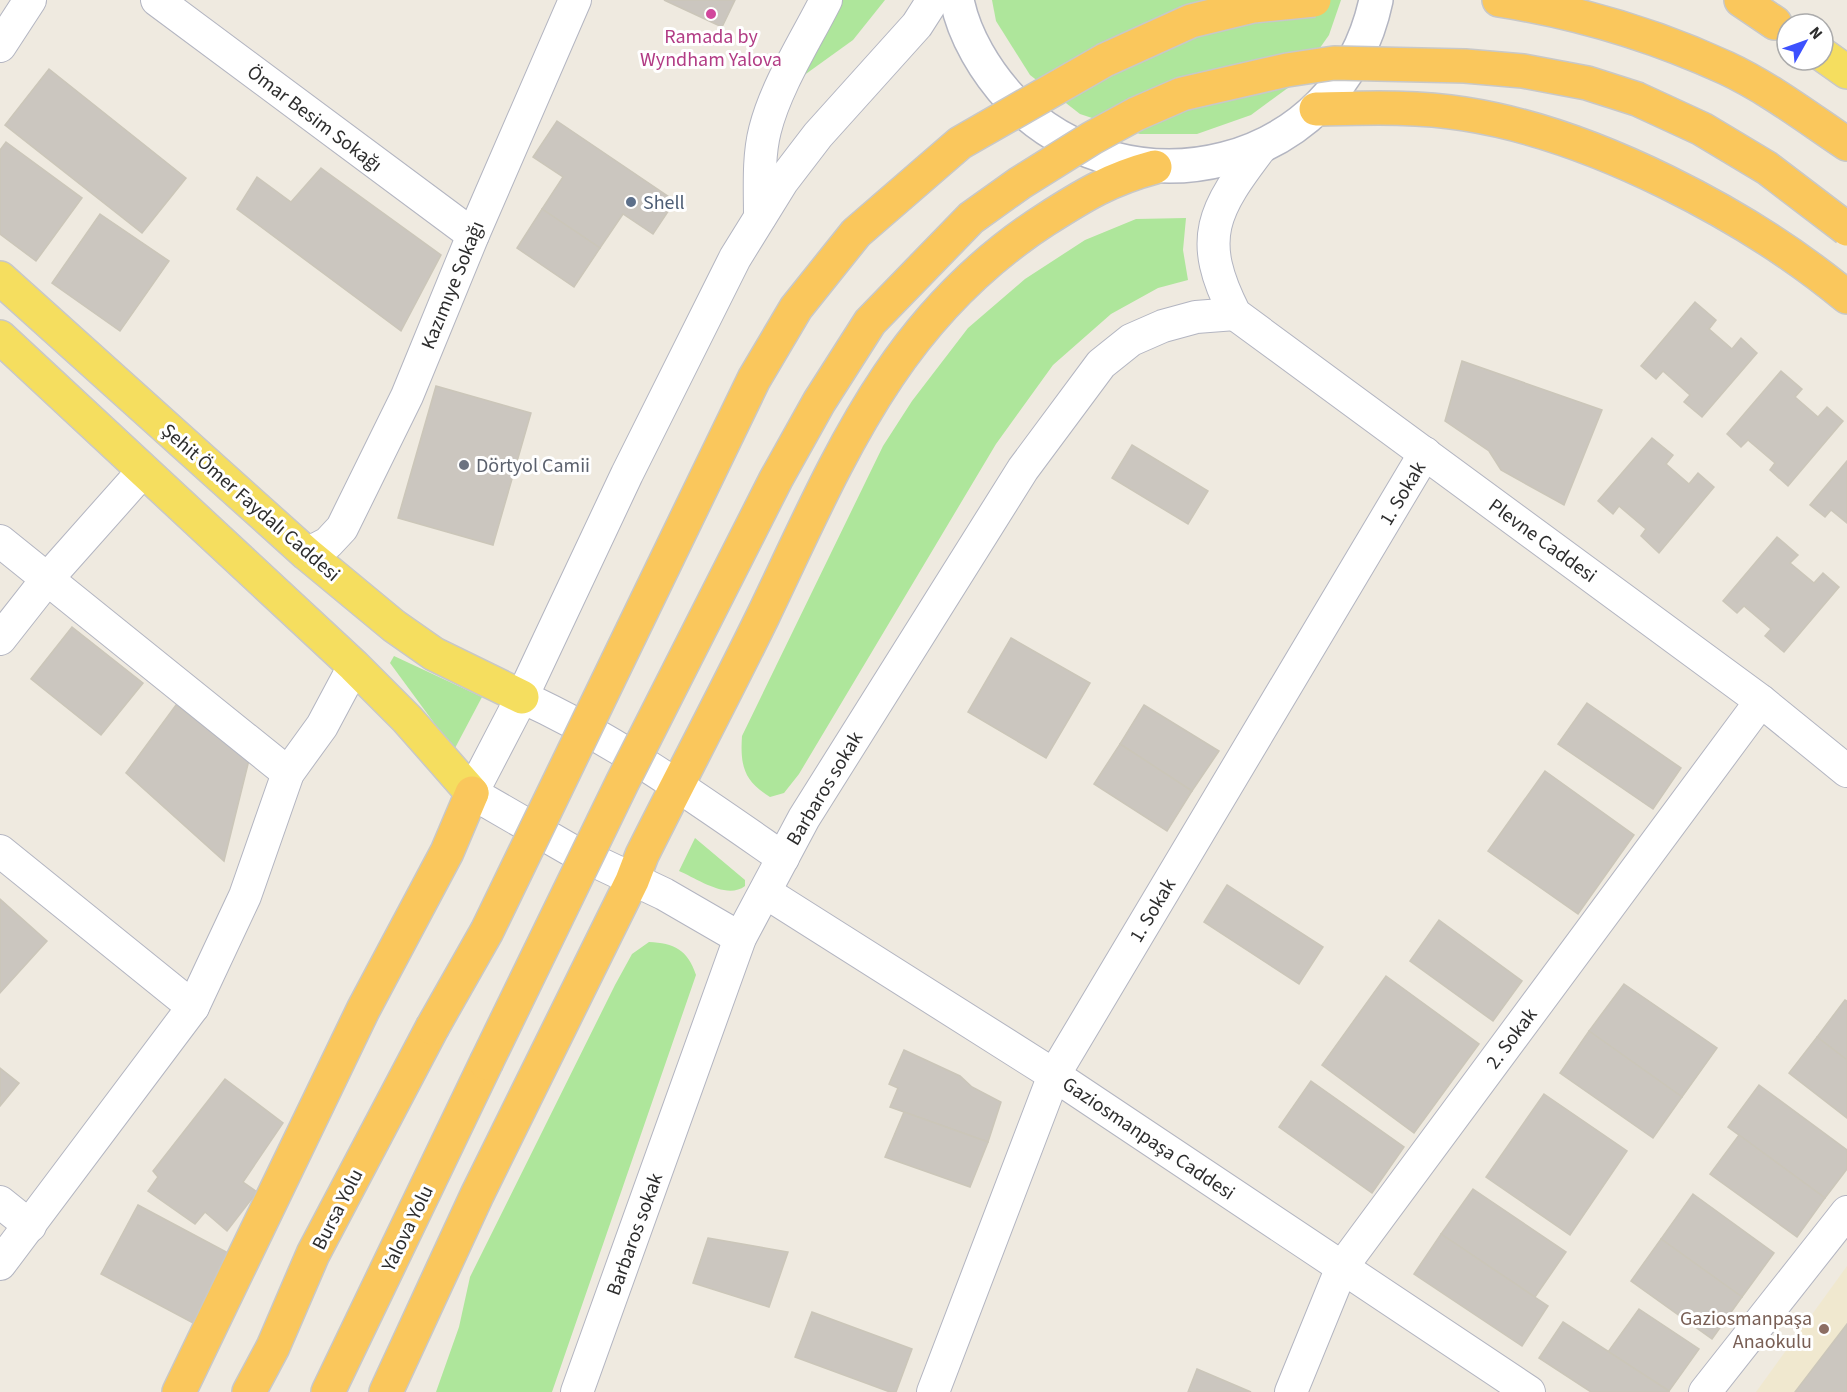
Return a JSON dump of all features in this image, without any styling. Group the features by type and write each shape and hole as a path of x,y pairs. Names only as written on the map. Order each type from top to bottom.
{"highway":[{"name":"Bursa Yolu","path":"249,1392 273,1347 314,1254 432,1028 487,931 754,379 796,308 856,233 960,143 1105,60 1191,21 1253,6 1314,0"},
{"path":"1498,0 1597,21 1665,43 1728,69 1782,100 1847,144"},
{"path":"1741,0 1775,23"},
{"name":"Yalova Yolu","path":"328,1392 622,783 776,479 819,402 870,322 971,218 1020,183 1092,138 1136,114 1182,94 1287,70 1334,63 1466,66 1523,71 1587,83 1627,96 1702,129 1767,168 1847,229"},
{"path":"1316,109 1391,107 1465,114 1540,131 1604,154 1753,228 1847,297"},
{"path":"386,1392 477,1195 632,881 642,855 846,444 879,386 912,340 961,287 1019,236 1086,193 1118,177 1155,167"},
{"path":"179,1392 363,1010 447,852 472,793"}],"main road":[{"name":"Şehit Ömer Faydalı Caddesi","path":"0,278 307,554 394,626 434,654 522,697"},
{"path":"0,337 354,666 407,719 472,793"}],"street":[{"path":"0,46 30,0"},
{"name":"Ömar Besim Sokağı","path":"157,0 473,235"},
{"name":"Kazımıye Sokağı","path":"307,554 328,543 342,528 407,396 473,235 575,0"},
{"path":"760,217 765,131 773,107 826,0"},
{"path":"740,938 664,894 632,881 568,849 472,793 522,697 699,326 735,258 760,217 818,135 917,25 933,0"},
{"path":"957,0 973,46 998,85 1029,117 1067,142 1109,159 1155,167 1191,166 1228,159 1262,146 1290,130 1316,109 1349,69 1372,22 1376,0"},
{"path":"1235,314 1219,283 1212,251 1218,210 1262,146"},
{"name":"Plevne Caddesi","path":"1235,314 1761,701 1847,771"},
{"name":"Barbaros sokak","path":"577,1392 740,938 804,818 1023,469 1101,364 1131,340 1162,326 1196,317 1235,314"},
{"name":"1. Sokak","path":"933,1392 1054,1075 1425,453"},
{"path":"0,639 48,578 143,471"},
{"path":"0,542 48,578 288,773"},
{"path":"0,1264 193,1007 245,896 288,773 322,726 354,666"},
{"path":"522,697 592,731 678,785 783,858"},
{"name":"2. Sokak","path":"1291,1392 1342,1267 1761,701"},
{"path":"0,851 193,1007"},
{"name":"Gaziosmanpaşa Caddesi","path":"765,892 1054,1075 1529,1392"},
{"path":"0,1202 30,1226"},
{"path":"1705,1392 1847,1212"}],"shaded area":[{"name":"Gaziosmanpaşa Anaokulu","path":"1847,1266 1847,1392 1756,1392"}],"green space":[{"path":"841,0 885,0 853,40 803,76"},
{"path":"992,0 1341,0 1329,35 1296,82 1251,115 1197,134 1140,134 1080,114 1030,75 996,21"},
{"path":"1186,218 1183,250 1188,280 1158,288 1111,314 1053,365 996,444 799,774 784,793 770,797 761,791 749,779 743,764 742,736 883,446 912,401 968,328 1025,279 1085,240 1136,219"},
{"path":"394,656 482,697 454,750 390,663"},
{"path":"695,838 745,880 745,886 738,890 721,890 679,871"},
{"path":"649,942 666,944 679,950 689,959 696,975 552,1392 436,1392 459,1327 470,1277 615,985 632,954"}],"building":[{"name":"Ramada by Wyndham Yalova","path":"664,0 735,0 722,27"},
{"path":"49,69 186,178 142,233 5,125"},
{"path":"557,121 675,201 653,234 623,214 600,248 542,209 563,177 533,157"},
{"path":"6,142 82,198 36,261 0,234 0,150"},
{"path":"321,168 441,255 401,331 237,209 257,177 291,202"},
{"path":"542,209 600,248 574,287 517,248"},
{"path":"100,214 169,261 120,331 52,283"},
{"path":"1695,302 1716,320 1709,329 1732,349 1741,338 1757,353 1702,417 1684,402 1690,395 1663,371 1656,379 1641,366"},
{"path":"1462,361 1602,410 1564,505 1501,470 1489,451 1445,421"},
{"path":"1781,371 1802,389 1795,397 1818,417 1827,407 1843,421 1788,486 1770,470 1775,463 1748,440 1741,447 1727,434"},
{"name":"Dörtyol Camii","path":"436,386 531,413 493,545 398,518"},
{"path":"1652,438 1673,455 1666,464 1689,484 1698,473 1714,487 1659,553 1641,536 1646,529 1619,506 1613,514 1598,501"},
{"path":"1132,445 1208,491 1188,524 1112,478"},
{"path":"1847,461 1847,523 1831,510 1825,517 1810,505"},
{"path":"1777,537 1798,555 1790,563 1814,583 1823,573 1839,587 1784,652 1765,636 1771,629 1744,606 1737,613 1723,601"},
{"path":"72,627 143,683 101,735 31,679"},
{"path":"1011,638 1090,683 1046,758 968,712"},
{"path":"1587,703 1681,768 1653,809 1558,744"},
{"path":"176,705 249,760 224,861 126,773"},
{"path":"1144,705 1219,751 1192,791 1120,744"},
{"path":"1120,744 1192,791 1167,831 1094,784"},
{"path":"1545,771 1634,835 1578,914 1488,851"},
{"path":"1227,885 1323,947 1299,984 1204,922"},
{"path":"0,899 47,941 0,993"},
{"path":"1439,920 1522,981 1493,1021 1410,961"},
{"path":"1386,976 1479,1044 1414,1133 1322,1065"},
{"path":"1624,984 1717,1048 1682,1097 1589,1031"},
{"path":"1845,1000 1847,1001 1847,1060 1817,1037"},
{"path":"1589,1031 1682,1097 1653,1138 1560,1073"},
{"path":"1817,1037 1847,1060 1847,1118 1789,1073"},
{"path":"904,1050 960,1076 972,1087 1001,1102 988,1142 890,1107 898,1088 889,1084"},
{"path":"0,1068 19,1083 0,1106"},
{"path":"225,1079 283,1123 243,1182 257,1192 227,1231 205,1212 195,1224 148,1191 158,1177 153,1171"},
{"path":"1311,1081 1404,1147 1372,1193 1279,1127"},
{"path":"1759,1085 1847,1150 1847,1169 1825,1198 1728,1127"},
{"path":"1544,1094 1627,1151 1570,1235 1486,1177"},
{"path":"904,1112 988,1142 970,1187 885,1157"},
{"path":"1739,1135 1825,1198 1797,1237 1710,1174"},
{"path":"1473,1189 1566,1252 1535,1297 1441,1234"},
{"path":"1693,1194 1774,1253 1742,1297 1661,1239"},
{"path":"138,1205 232,1255 195,1324 101,1274"},
{"path":"1441,1234 1548,1306 1522,1346 1414,1274"},
{"path":"708,1238 788,1252 769,1307 693,1283"},
{"path":"1661,1239 1742,1297 1712,1339 1631,1281"},
{"path":"1639,1309 1699,1349 1669,1391 1608,1352"},
{"path":"812,1312 912,1349 896,1392 890,1392 795,1357"},
{"path":"1563,1322 1669,1392 1591,1392 1539,1358"},
{"path":"1847,1324 1847,1392 1795,1392"},
{"path":"1197,1369 1251,1392 1188,1392"}],"place":[{"name":"Ramada by Wyndham Yalova","path":"711,14"},
{"name":"Shell","path":"631,202"},
{"name":"Dörtyol Camii","path":"464,465"},
{"name":"Gaziosmanpaşa Anaokulu","path":"1824,1329"}]}
